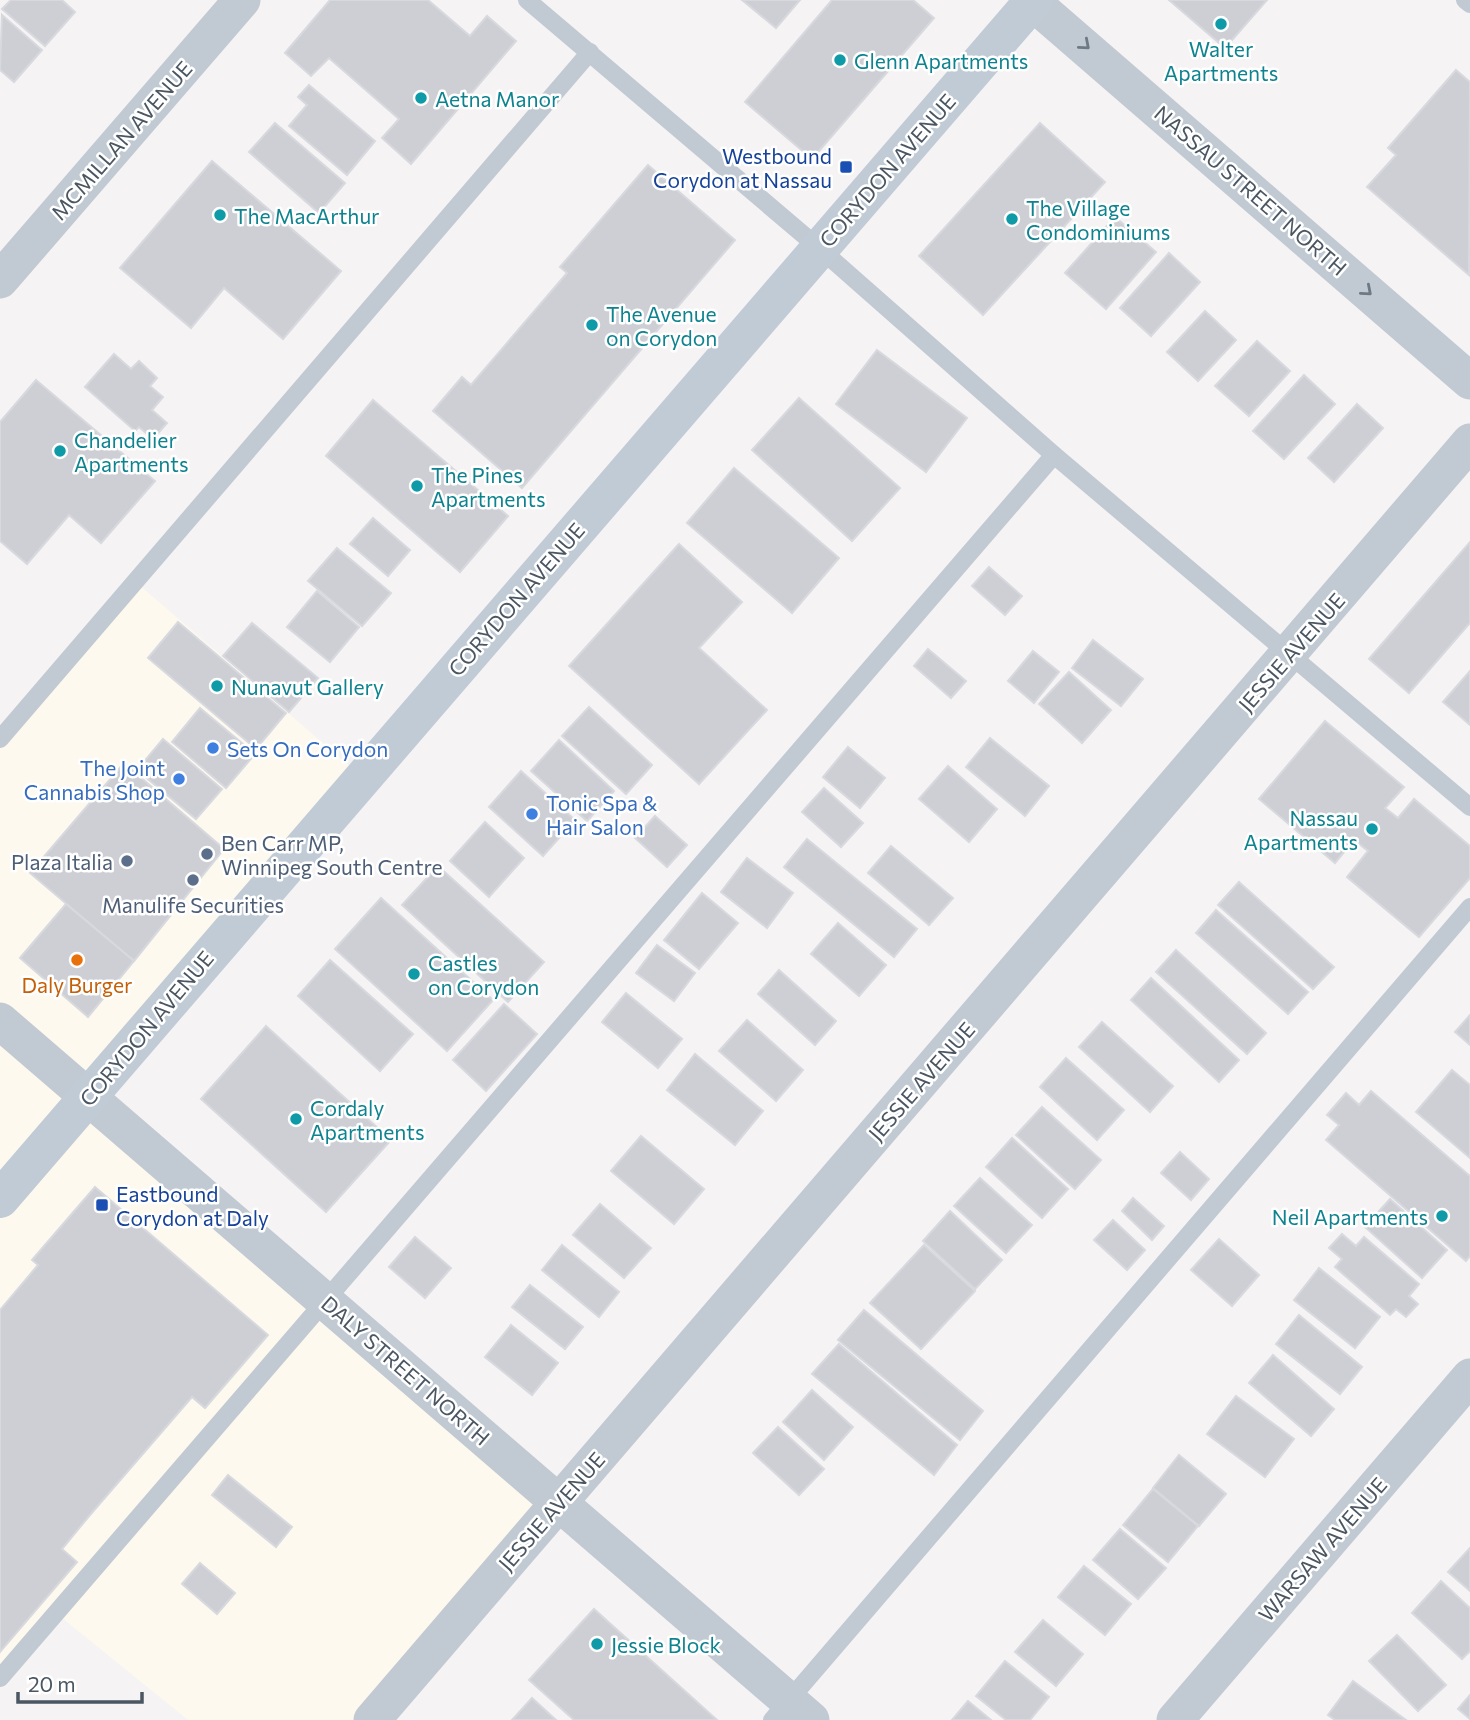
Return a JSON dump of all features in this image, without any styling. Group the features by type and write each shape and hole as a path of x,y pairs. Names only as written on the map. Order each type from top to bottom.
{"main road":[{"name":"CORYDON AVENUE","path":"0,1199 1032,1"}],"street":[{"name":"MCMILLAN AVENUE","path":"0,280 242,0"},
{"name":"NASSAU STREET NORTH","path":"1032,1 1470,381"},
{"name":"JESSIE AVENUE","path":"372,1720 1470,442"},
{"name":"DALY STREET NORTH","path":"0,1021 560,1502 791,1714"},
{"name":"WARSAW AVENUE","path":"1175,1720 1470,1377"}],"lane":[{"path":"527,0 819,248 1054,455 1470,807"},
{"path":"1465,0 1470,4"},
{"path":"0,739 590,52"},
{"path":"0,1678 1054,455"},
{"path":"791,1714 1470,907"}],"shaded area":[{"path":"138,584 359,774 88,1098 560,1502 372,1720 188,1720 56,1613 0,1678 0,741"}],"building":[{"path":"11,0 62,0 75,12 45,46 2,9"},
{"name":"Aetna Manor","path":"330,0 428,0 470,36 487,16 516,41 411,164 382,138 399,119 329,58 311,76 285,53"},
{"path":"742,0 800,0 776,28"},
{"name":"Glenn Apartments","path":"832,0 913,0 934,18 812,159 745,102"},
{"name":"Walter Apartments","path":"1169,0 1267,0 1225,48"},
{"path":"2,15 42,50 14,82 0,70"},
{"path":"1456,70 1470,82 1469,275 1367,187 1396,155 1388,148"},
{"path":"309,85 375,141 347,175 289,126 307,105 298,97"},
{"path":"275,123 345,183 319,213 249,152"},
{"name":"The Village Condominiums","path":"1040,123 1105,182 983,315 919,256"},
{"name":"The MacArthur","path":"212,161 341,271 283,339 224,288 191,328 120,268"},
{"name":"The Avenue on Corydon","path":"648,165 735,240 522,488 433,411 462,377 471,385 567,273 560,267"},
{"path":"1115,217 1156,252 1106,309 1065,273"},
{"path":"1169,253 1200,282 1151,336 1120,308"},
{"path":"1205,311 1236,340 1198,381 1167,352"},
{"path":"1257,341 1290,371 1249,416 1215,386"},
{"path":"877,350 967,418 926,472 836,404"},
{"path":"114,354 131,369 139,361 157,378 150,386 163,397 152,410 167,423 153,439 139,427 135,431 85,387"},
{"path":"1304,375 1335,404 1284,459 1253,431"},
{"name":"Chandelier Apartments","path":"36,380 155,481 101,543 69,515 27,564 0,541 0,422"},
{"path":"799,398 900,488 852,541 752,450"},
{"name":"The Pines Apartments","path":"373,400 508,516 460,572 326,456"},
{"path":"1357,404 1383,428 1334,482 1308,458"},
{"path":"734,468 839,558 792,613 687,523"},
{"path":"373,518 410,550 388,576 350,544"},
{"path":"1470,542 1470,623 1409,693 1369,659"},
{"path":"679,544 742,602 699,648 767,710 699,784 569,666"},
{"path":"337,548 391,593 362,626 308,581"},
{"path":"989,567 1022,596 1005,615 972,586"},
{"path":"317,591 359,627 330,662 287,627"},
{"name":"Nunavut Gallery","path":"178,622 286,713 256,749 148,658"},
{"path":"252,623 318,678 289,712 223,656"},
{"path":"1093,640 1143,679 1121,706 1072,668"},
{"path":"928,649 966,681 951,698 914,666"},
{"path":"1033,651 1059,672 1034,703 1008,681"},
{"path":"1470,671 1470,725 1443,702"},
{"path":"1069,672 1111,710 1082,743 1039,704"},
{"path":"589,707 652,765 626,794 562,736"},
{"name":"Sets On Corydon","path":"200,708 255,754 226,788 172,742"},
{"name":"Nassau Apartments","path":"1325,721 1404,787 1385,808 1398,818 1414,799 1470,846 1470,878 1419,937 1347,877 1368,851 1354,840 1335,863 1259,799"},
{"path":"990,738 1049,786 1025,816 966,767"},
{"name":"The Joint Cannabis Shop","path":"163,739 222,789 196,819 137,770"},
{"path":"559,740 614,791 587,821 531,771"},
{"path":"848,747 885,778 860,808 823,777"},
{"name":"Plaza Italia","path":"124,763 224,849 134,961 30,873"},
{"path":"948,766 997,809 969,842 919,799"},
{"name":"Tonic Spa & Hair Salon","path":"521,771 575,820 543,856 489,807"},
{"path":"824,788 863,823 841,847 802,812"},
{"path":"655,816 687,845 667,867 635,838"},
{"path":"485,822 524,858 489,897 450,861"},
{"path":"807,839 917,929 894,957 784,867"},
{"path":"891,846 953,898 929,925 868,873"},
{"path":"747,858 793,893 767,928 721,892"},
{"path":"438,866 544,962 508,1002 402,905"},
{"path":"1239,882 1334,967 1313,989 1218,905"},
{"path":"702,893 738,923 699,969 664,940"},
{"name":"Castles on Corydon","path":"381,898 493,1000 447,1051 335,949"},
{"name":"Daly Burger","path":"66,904 134,961 88,1017 20,958"},
{"path":"1216,910 1308,992 1288,1014 1196,933"},
{"path":"838,923 886,965 859,996 811,954"},
{"path":"657,945 695,973 674,1001 636,973"},
{"path":"1176,950 1266,1033 1247,1054 1156,972"},
{"path":"330,960 413,1034 380,1071 298,996"},
{"path":"779,970 836,1021 815,1045 758,994"},
{"path":"1151,978 1239,1060 1219,1082 1131,1000"},
{"path":"626,993 682,1039 658,1068 602,1022"},
{"path":"504,1004 537,1034 486,1091 453,1060"},
{"path":"1470,1015 1470,1045 1455,1032"},
{"path":"747,1020 803,1070 776,1101 719,1051"},
{"path":"1102,1022 1173,1086 1150,1112 1079,1047"},
{"name":"Cordaly Apartments","path":"266,1026 391,1140 326,1212 201,1099"},
{"path":"695,1054 763,1111 735,1145 667,1090"},
{"path":"1066,1058 1124,1110 1097,1140 1040,1087"},
{"path":"1452,1070 1470,1085 1470,1158 1416,1112"},
{"name":"Neil Apartments","path":"1371,1091 1470,1176 1470,1256 1466,1261 1326,1140 1339,1125 1327,1115 1346,1093 1359,1105"},
{"path":"1042,1107 1101,1160 1075,1189 1016,1135"},
{"path":"641,1136 704,1189 674,1224 611,1171"},
{"path":"1012,1138 1068,1189 1042,1218 986,1167"},
{"path":"1180,1152 1209,1179 1191,1200 1161,1173"},
{"path":"980,1178 1032,1225 1006,1253 954,1206"},
{"path":"95,1187 268,1335 205,1408 192,1397 90,1515 62,1549 77,1562 0,1652 0,1310 38,1265 32,1260"},
{"path":"1133,1198 1164,1226 1152,1240 1122,1211"},
{"path":"1390,1199 1447,1250 1422,1278 1365,1227"},
{"path":"600,1204 651,1248 624,1278 573,1235"},
{"path":"950,1211 1002,1260 975,1289 923,1241"},
{"path":"1113,1220 1145,1250 1127,1270 1094,1240"},
{"path":"1342,1234 1356,1246 1364,1237 1419,1284 1409,1296 1418,1304 1406,1317 1396,1309 1390,1315 1335,1267 1342,1259 1329,1248"},
{"path":"415,1237 451,1268 425,1298 389,1267"},
{"path":"1219,1239 1259,1275 1232,1306 1191,1270"},
{"path":"562,1245 619,1292 599,1317 542,1270"},
{"path":"924,1245 975,1291 921,1349 870,1303"},
{"path":"1319,1268 1380,1317 1355,1348 1294,1300"},
{"path":"530,1285 583,1327 565,1349 512,1307"},
{"path":"864,1310 983,1411 960,1440 838,1340"},
{"path":"1299,1315 1362,1367 1340,1394 1276,1344"},
{"path":"511,1325 558,1363 532,1395 485,1357"},
{"path":"839,1344 957,1445 934,1475 812,1374"},
{"path":"1273,1355 1334,1409 1311,1436 1249,1383"},
{"path":"812,1390 853,1427 824,1460 783,1422"},
{"path":"1236,1396 1294,1439 1265,1477 1207,1434"},
{"path":"778,1427 824,1469 799,1495 753,1453"},
{"path":"1179,1455 1226,1494 1199,1526 1153,1488"},
{"path":"228,1475 292,1527 276,1547 212,1495"},
{"path":"1153,1489 1198,1526 1168,1562 1123,1525"},
{"path":"1120,1529 1166,1568 1138,1599 1093,1560"},
{"path":"1470,1548 1470,1591 1448,1572"},
{"path":"200,1563 235,1593 217,1614 182,1584"},
{"path":"1084,1566 1131,1604 1105,1635 1058,1597"},
{"path":"1441,1581 1470,1608 1470,1651 1462,1659 1412,1613"},
{"name":"Jessie Block","path":"594,1609 717,1720 574,1720 529,1680"},
{"path":"1043,1620 1083,1654 1056,1686 1015,1652"},
{"path":"1397,1635 1446,1685 1418,1711 1369,1661"},
{"path":"1005,1661 1049,1697 1030,1720 1006,1720 976,1696"},
{"path":"1353,1681 1406,1720 1335,1720 1328,1715"},
{"path":"1470,1695 1470,1719 1458,1709"},
{"path":"532,1698 556,1720 512,1720"},
{"path":"968,1701 991,1720 952,1720"}],"place":[{"name":"Walter Apartments","path":"1221,24"},
{"name":"Glenn Apartments","path":"840,60"},
{"name":"Aetna Manor","path":"421,98"},
{"name":"Westbound Corydon at Nassau","path":"846,167"},
{"name":"The MacArthur","path":"220,215"},
{"name":"The Village Condominiums","path":"1012,219"},
{"name":"The Avenue on Corydon","path":"592,325"},
{"name":"Chandelier Apartments","path":"60,451"},
{"name":"The Pines Apartments","path":"417,486"},
{"name":"Nunavut Gallery","path":"217,686"},
{"name":"Sets On Corydon","path":"213,748"},
{"name":"The Joint Cannabis Shop","path":"179,779"},
{"name":"Tonic Spa & Hair Salon","path":"532,814"},
{"name":"Nassau Apartments","path":"1372,829"},
{"name":"Ben Carr MP, Winnipeg South Centre","path":"207,854"},
{"name":"Plaza Italia","path":"127,861"},
{"name":"Manulife Securities","path":"193,880"},
{"name":"Daly Burger","path":"77,960"},
{"name":"Castles on Corydon","path":"414,974"},
{"name":"Cordaly Apartments","path":"296,1119"},
{"name":"Eastbound Corydon at Daly","path":"102,1205"},
{"name":"Neil Apartments","path":"1442,1216"},
{"name":"Jessie Block","path":"597,1644"}]}
